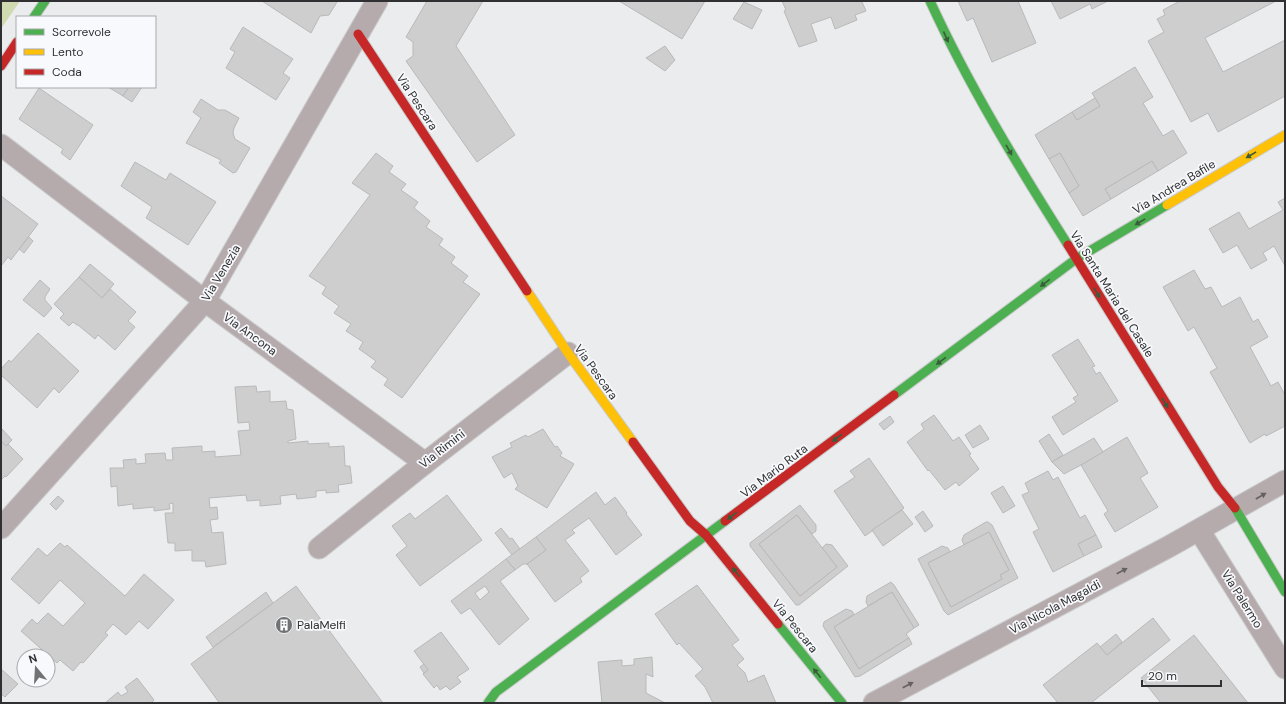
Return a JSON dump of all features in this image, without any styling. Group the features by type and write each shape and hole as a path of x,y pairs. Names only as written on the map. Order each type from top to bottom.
{"street":[{"path":"35,16 44,1"},
{"name":"Via Venezia","path":"1,528 205,301 377,1"},
{"name":"Via Santa Maria del Casale","path":"930,1 950,45 1009,151 1218,487 1236,510 1285,592"},
{"name":"Via Pescara","path":"358,34 568,353 690,521 706,535 842,703"},
{"path":"1,66 16,44"},
{"name":"Via Andrea Bafile","path":"1076,259 1285,135"},
{"name":"Via Ancona","path":"1,145 205,301 425,463"},
{"name":"Via Mario Ruta","path":"496,699 706,535 1076,259"},
{"name":"Via Rimini","path":"319,548 425,463 568,353"},
{"name":"Via Nicola Magaldi","path":"874,703 1199,530 1285,481"},
{"name":"Via Palermo","path":"1199,530 1285,668"}],"green space":[{"path":"1,1 20,1 1,29"}],"building":[{"path":"262,1 337,2 329,15 320,16 311,33"},
{"path":"427,1 483,1 456,46 515,135 477,162 406,61 413,56 413,42 406,37"},
{"path":"619,1 705,1 682,39"},
{"path":"782,1 865,1 862,2 866,11 855,15 857,20 835,29 831,17 811,24 817,41 799,47 784,11 786,10"},
{"path":"958,1 1018,1 1036,43 992,62 973,18 967,21"},
{"path":"1051,1 1108,1 1092,9 1090,4 1060,19"},
{"path":"1180,1 1276,1 1205,38 1223,72 1285,40 1285,96 1218,132 1208,113 1191,122 1148,41 1164,32 1157,19 1165,15 1163,10"},
{"path":"744,2 762,10 752,29 733,19"},
{"path":"243,27 293,59 283,73 290,78 276,100 226,68 235,52 230,49"},
{"path":"665,46 675,60 665,71 646,58"},
{"path":"1135,67 1153,97 1143,103 1163,136 1173,130 1187,153 1158,171 1152,161 1105,189 1111,199 1083,216 1069,193 1079,186 1060,153 1049,159 1035,135 1072,112 1077,120 1100,106 1092,93"},
{"path":"39,88 93,125 70,160 61,153 63,149 19,119"},
{"path":"110,88 128,88 123,96"},
{"path":"128,88 141,88 132,102 123,96"},
{"path":"1095,98 1100,106 1077,120 1072,112"},
{"path":"201,99 218,110 225,110 239,118 233,133 235,139 250,148 236,172 233,173 219,163 221,160 186,143 201,118 193,112"},
{"path":"376,153 393,166 389,172 406,184 401,190 418,202 414,208 430,221 426,227 443,239 439,245 455,257 451,263 468,276 463,282 480,294 402,398 384,385 388,379 371,367 376,361 359,349 363,342 346,331 351,324 334,313 339,306 322,294 326,287 309,276 370,195 352,183"},
{"path":"1060,153 1079,186 1069,193 1049,159"},
{"path":"1152,161 1158,171 1111,199 1105,189"},
{"path":"135,162 166,180 170,173 216,202 188,245 146,218 152,207 121,186"},
{"path":"1,196 38,224 11,260 8,257 1,266"},
{"path":"1285,198 1285,266 1274,246 1263,253 1267,260 1251,269 1237,245 1223,253 1209,229 1239,212 1249,229 1283,210 1278,202"},
{"path":"29,237 33,241 24,253 19,249"},
{"path":"90,264 114,284 102,298 79,277"},
{"path":"1194,270 1205,289 1211,287 1222,307 1240,297 1253,322 1258,319 1268,337 1250,347 1271,386 1278,382 1285,395 1285,426 1266,436 1265,434 1250,443 1210,372 1217,368 1194,327 1188,331 1163,287"},
{"path":"79,277 102,298 110,289 136,312 128,321 135,327 115,350 98,335 95,339 73,322 69,326 60,318 64,314 54,304"},
{"path":"40,280 50,289 45,297 45,300 52,308 44,317 23,300"},
{"path":"38,333 79,371 59,393 54,388 37,408 1,375 1,369 9,360 11,362"},
{"path":"1078,339 1095,366 1092,367 1096,374 1100,372 1118,401 1063,435 1052,417 1076,402 1073,398 1078,395 1052,355"},
{"path":"256,386 257,392 270,391 270,402 286,401 287,409 293,410 296,439 288,441 288,443 308,441 308,444 329,443 329,447 344,446 345,466 350,466 352,483 338,485 339,492 326,493 326,490 316,491 316,497 297,499 296,494 280,496 281,504 260,506 260,500 247,501 246,495 209,498 210,508 217,507 218,519 210,520 212,533 223,532 226,564 206,567 205,561 192,561 192,550 175,551 175,543 168,543 165,513 173,513 173,503 169,504 170,509 154,511 154,507 133,509 133,504 118,506 117,486 111,487 110,468 124,468 123,460 136,459 136,464 146,463 145,454 165,453 166,460 173,460 172,448 202,446 202,452 215,451 215,457 241,455 238,431 250,430 249,422 238,423 235,387"},
{"path":"934,415 953,441 959,437 979,469 959,486 956,482 945,490 929,470 928,471 907,442 924,429 921,424"},
{"path":"890,416 894,422 884,430 879,424"},
{"path":"980,425 989,439 973,448 965,435"},
{"path":"2,429 12,440 6,446 1,441"},
{"path":"543,429 555,447 557,446 562,453 560,456 574,464 547,508 515,489 518,486 512,473 504,478 492,457 512,447 510,443 526,435 528,437"},
{"path":"1049,434 1063,455 1052,462 1039,441"},
{"path":"1127,437 1148,473 1140,478 1158,507 1115,532 1104,514 1108,511 1081,465"},
{"path":"1094,438 1103,452 1081,465 1064,474 1052,462"},
{"path":"1,441 6,446 8,444 23,459 6,477 5,476 1,480"},
{"path":"869,458 904,508 865,536 834,491 855,477 850,471"},
{"path":"1048,471 1053,480 1058,477 1080,518 1085,515 1096,535 1078,544 1084,556 1053,572 1033,532 1039,529 1022,495 1029,492 1025,483"},
{"path":"1003,486 1015,506 1003,513 991,493"},
{"path":"596,492 605,505 615,497 642,535 616,555 589,518 572,530 575,533 565,540 589,571 580,578 582,582 555,602 527,564 546,550 536,537"},
{"path":"447,495 482,540 420,586 396,555 407,546 392,526 410,513 415,519"},
{"path":"58,496 64,501 56,510 50,504"},
{"path":"800,505 816,525 816,531 812,534 797,515 759,544 800,596 837,567 822,548 826,544 832,545 848,566 799,605 796,605 750,546 750,543"},
{"path":"902,510 913,524 883,546 872,530"},
{"path":"923,511 933,526 925,532 915,517"},
{"path":"797,515 837,567 800,596 759,544"},
{"path":"986,522 992,525 1018,578 948,615 944,611 918,559 942,546 948,548 950,552 928,563 951,607 1002,579 1000,575 1009,570 989,532 964,545 962,540 964,535"},
{"path":"501,528 510,539 512,538 520,549 512,555 495,533"},
{"path":"989,532 1009,570 1000,575 1002,579 951,607 928,563"},
{"path":"1096,535 1102,547 1084,556 1078,544"},
{"path":"536,537 546,550 527,564 523,564 515,570 506,559"},
{"path":"60,543 65,547 67,545 125,596 144,574 174,600 148,629 139,621 126,635 113,624 105,633 108,635 83,663 81,662 73,671 60,660 57,663 56,662 56,648 40,648 21,631 32,619 37,624 48,613 63,626 85,603 60,580 39,604 11,579 38,548 47,556"},
{"path":"506,559 515,570 500,581 529,619 499,645 470,608 461,614 451,601","holes":["485,586 489,592 480,600 475,593"]},
{"path":"891,582 919,625 914,628 892,592 868,606 866,602 867,596"},
{"path":"697,585 739,640 732,645 744,659 737,665 745,673 748,682 764,675 776,703 713,703 705,687 695,676 703,669 679,643 677,645 655,614"},
{"name":"PalaMelfi","path":"296,586 383,703 220,703 218,701 191,664"},
{"path":"266,592 273,603 213,647 206,637"},
{"path":"892,592 914,628 906,634 909,638 859,669 834,627"},
{"path":"846,609 852,611 854,614 834,627 859,669 909,638 912,644 860,676 855,677 823,626 824,622"},
{"path":"1153,618 1170,640 1091,703 1058,703 1043,685 1097,643 1107,655"},
{"path":"441,632 469,669 457,677 461,682 450,690 446,686 440,690 437,685 434,688 423,674 428,670 414,651"},
{"path":"1116,634 1122,642 1107,655 1100,647"},
{"path":"1194,635 1248,703 1161,703 1141,678"},
{"path":"652,657 653,677 646,674 646,693 665,703 602,703 598,662 622,660 622,666 634,665 634,659"},
{"path":"424,664 428,670 424,673 420,667"},
{"path":"1,669 16,682 16,686 5,697 1,694"},
{"path":"137,678 154,700 151,703 105,703 118,692 121,696 128,692 125,687"}],"traffic: fast":[{"path":"35,16 45,1"},
{"path":"930,1 978,95 1031,186 1068,245"},
{"path":"894,395 1076,259 1167,205"},
{"path":"1235,508 1285,592"},
{"path":"488,703 496,692 725,521"},
{"path":"778,624 842,703"}],"traffic: slow":[{"path":"1167,205 1285,135"},
{"path":"527,291 568,353 633,442"}],"traffic: jam":[{"path":"358,34 527,291"},
{"path":"1,66 16,44"},
{"path":"1068,245 1218,487 1235,508"},
{"path":"725,521 894,395"},
{"path":"633,442 690,521 706,535 778,624"}],"place":[{"name":"PalaMelfi","path":"284,625"}]}
